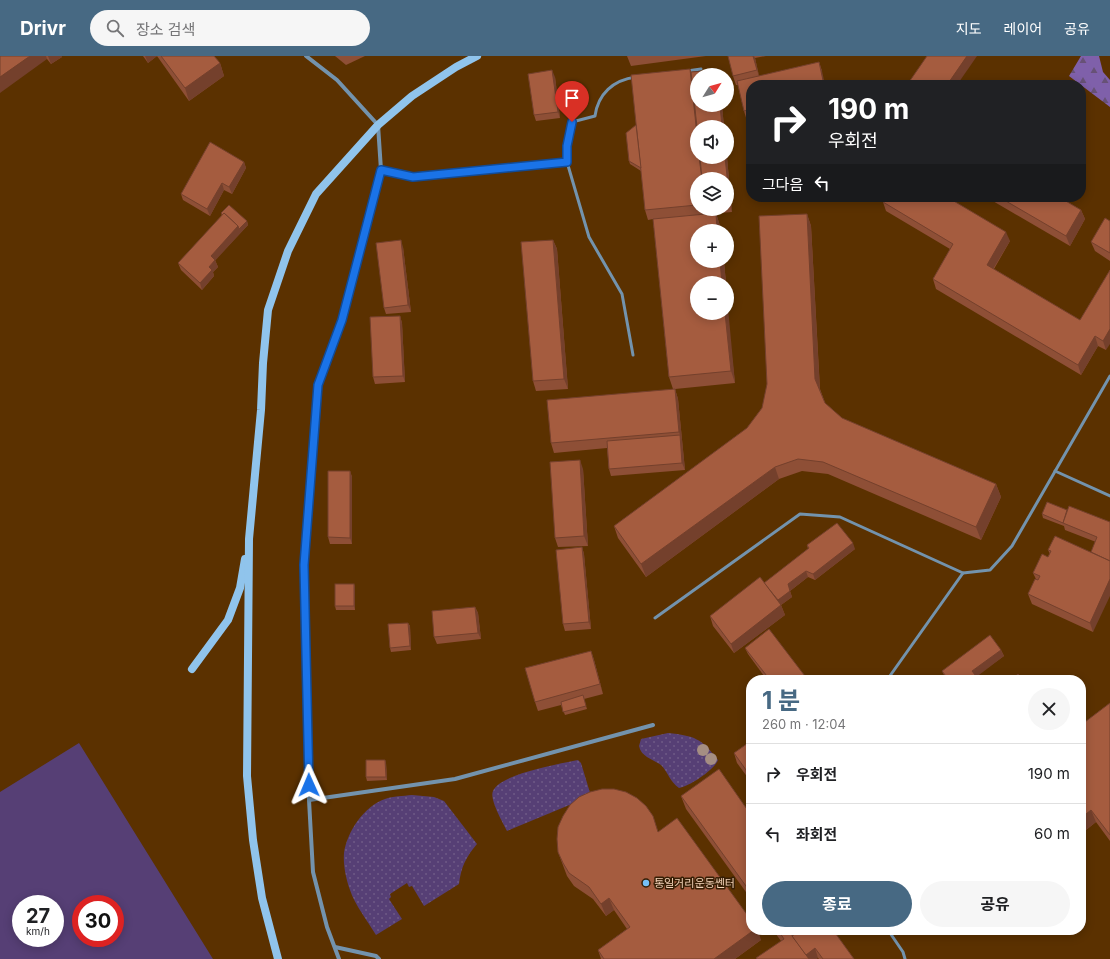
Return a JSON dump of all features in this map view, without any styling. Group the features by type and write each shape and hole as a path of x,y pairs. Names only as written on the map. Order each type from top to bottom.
{"main road":[{"path":"278,959 262,898 252,840 248,776 249,539 261,410 262,363 268,310 288,251 316,194 378,125 412,96 456,67 476,56"},
{"path":"192,669 228,620 240,588 249,539"}],"street":[{"path":"306,56 337,80 378,125 381,170 342,320 318,385 304,565 309,800 313,872 327,927 339,959"},
{"path":"309,800 455,779 653,725"},
{"path":"335,947 376,956 379,959"}],"lane":[{"path":"685,71 690,70"},
{"path":"633,355 622,294 588,237 567,162 567,146 572,122 595,116 596,107 604,91 614,84 630,78 638,77"},
{"path":"381,170 413,177 567,162"},
{"path":"655,618 800,514 840,517 963,573 990,570 1007,551 1110,376"},
{"path":"1055,471 1110,496"},
{"path":"891,675 963,573"},
{"path":"891,935 903,952 905,959"}],"shaded area":[{"path":"668,733 685,735 697,739 707,747 718,760 716,764 701,777 684,787 679,788 673,783 661,765 642,753 639,746 641,739"},
{"path":"79,743 213,959 0,959 0,792"},
{"path":"578,760 581,763 591,796 507,831 497,811 492,795 493,791 498,785 518,775 545,767"},
{"path":"412,795 434,797 444,801 477,844 465,862 461,872 459,884 424,906 412,886 409,887 407,883 390,894 391,897 389,899 402,919 376,935 352,896 345,872 344,853 346,845 358,821 370,807 377,802 388,798"}],"green space":[{"path":"1081,56 1099,56 1103,72 1110,80 1110,107 1086,89 1086,80 1074,80 1069,76"}],"building":[{"path":"0,56 30,56 0,77"},
{"path":"161,56 214,56 220,63 185,88"},
{"path":"728,56 753,56 757,70 734,76 734,68 731,68"},
{"path":"927,56 967,56 950,80 910,80"},
{"path":"819,62 823,80 746,80 746,110 744,111 737,81"},
{"path":"690,69 690,112 695,112 695,120 690,120 690,164 700,164 701,172 690,172 690,206 645,210 631,75"},
{"path":"552,70 558,112 534,115 528,74"},
{"path":"695,112 721,112 721,120 696,120"},
{"path":"636,125 641,168 629,161 626,133"},
{"path":"210,142 244,162 229,187 222,183 207,209 181,194"},
{"path":"701,164 726,164 727,172 701,172"},
{"path":"883,202 955,202 1006,232 987,265 1080,320 1110,270 1110,329 1103,341 1095,336 1078,365 933,279 953,244"},
{"path":"1008,202 1067,202 1081,210 1066,236"},
{"path":"229,205 247,221 239,229 238,226 224,213 223,215 221,213"},
{"path":"224,213 238,226 211,256 215,260 209,267 212,270 200,283 178,263"},
{"path":"807,214 815,379 825,403 842,418 996,484 976,527 823,462 798,459 775,467 641,564 614,526 747,428 762,408 767,384 759,216"},
{"path":"690,215 716,216 717,224 690,224 690,268 721,268 721,276 690,276 690,320 726,320 731,371 669,377 653,219"},
{"path":"1105,218 1110,221 1110,253 1091,242"},
{"path":"401,240 408,305 384,308 376,243"},
{"path":"553,240 564,379 533,381 521,242"},
{"path":"400,316 403,376 373,377 370,317"},
{"path":"675,389 679,432 551,443 547,400"},
{"path":"680,435 682,463 609,469 607,441"},
{"path":"580,460 584,536 555,538 550,462"},
{"path":"328,471 350,471 350,538 328,537"},
{"path":"1047,502 1067,510 1063,523 1042,514"},
{"path":"1069,506 1110,522 1110,561 1091,552 1097,537 1063,523"},
{"path":"837,523 853,543 813,574 806,571 788,584 790,591 778,600 764,583 809,548 807,545"},
{"path":"1055,536 1110,561 1110,579 1090,623 1028,594 1035,579 1038,580 1040,576 1033,573 1042,554 1048,557 1051,551 1048,550"},
{"path":"582,547 589,622 563,624 556,550"},
{"path":"760,577 781,605 731,644 710,616"},
{"path":"335,584 354,584 354,606 335,606"},
{"path":"475,607 478,633 434,637 432,611"},
{"path":"408,623 410,646 390,648 388,624"},
{"path":"769,629 804,675 766,675 745,648"},
{"path":"990,635 1001,650 972,671 975,675 945,675 942,671"},
{"path":"591,651 600,684 535,702 525,668"},
{"path":"583,695 586,706 563,712 561,702"},
{"path":"1110,703 1110,835 1091,810 1086,814 1086,721"},
{"path":"746,745 746,770 734,753"},
{"path":"366,760 385,760 386,777 366,777"},
{"path":"719,769 746,808 746,886 681,796"},
{"name":"통일거리운동쎈터","path":"602,789 614,789 626,792 637,798 646,806 653,816 658,832 677,818 746,913 747,935 714,959 604,959 598,950 630,927 609,898 601,904 589,887 569,873 558,852 558,827 563,816 570,805 579,797"},
{"path":"781,935 792,935 809,959 756,958 784,939"},
{"path":"837,935 854,959 823,959 815,948 806,955 792,936"}],"place":[{"name":"통일거리운동쎈터","path":"646,883"}],"route":[{"path":"309,785 304,565 318,385 342,320 381,170 413,177 567,162 567,146 572,122"}]}
